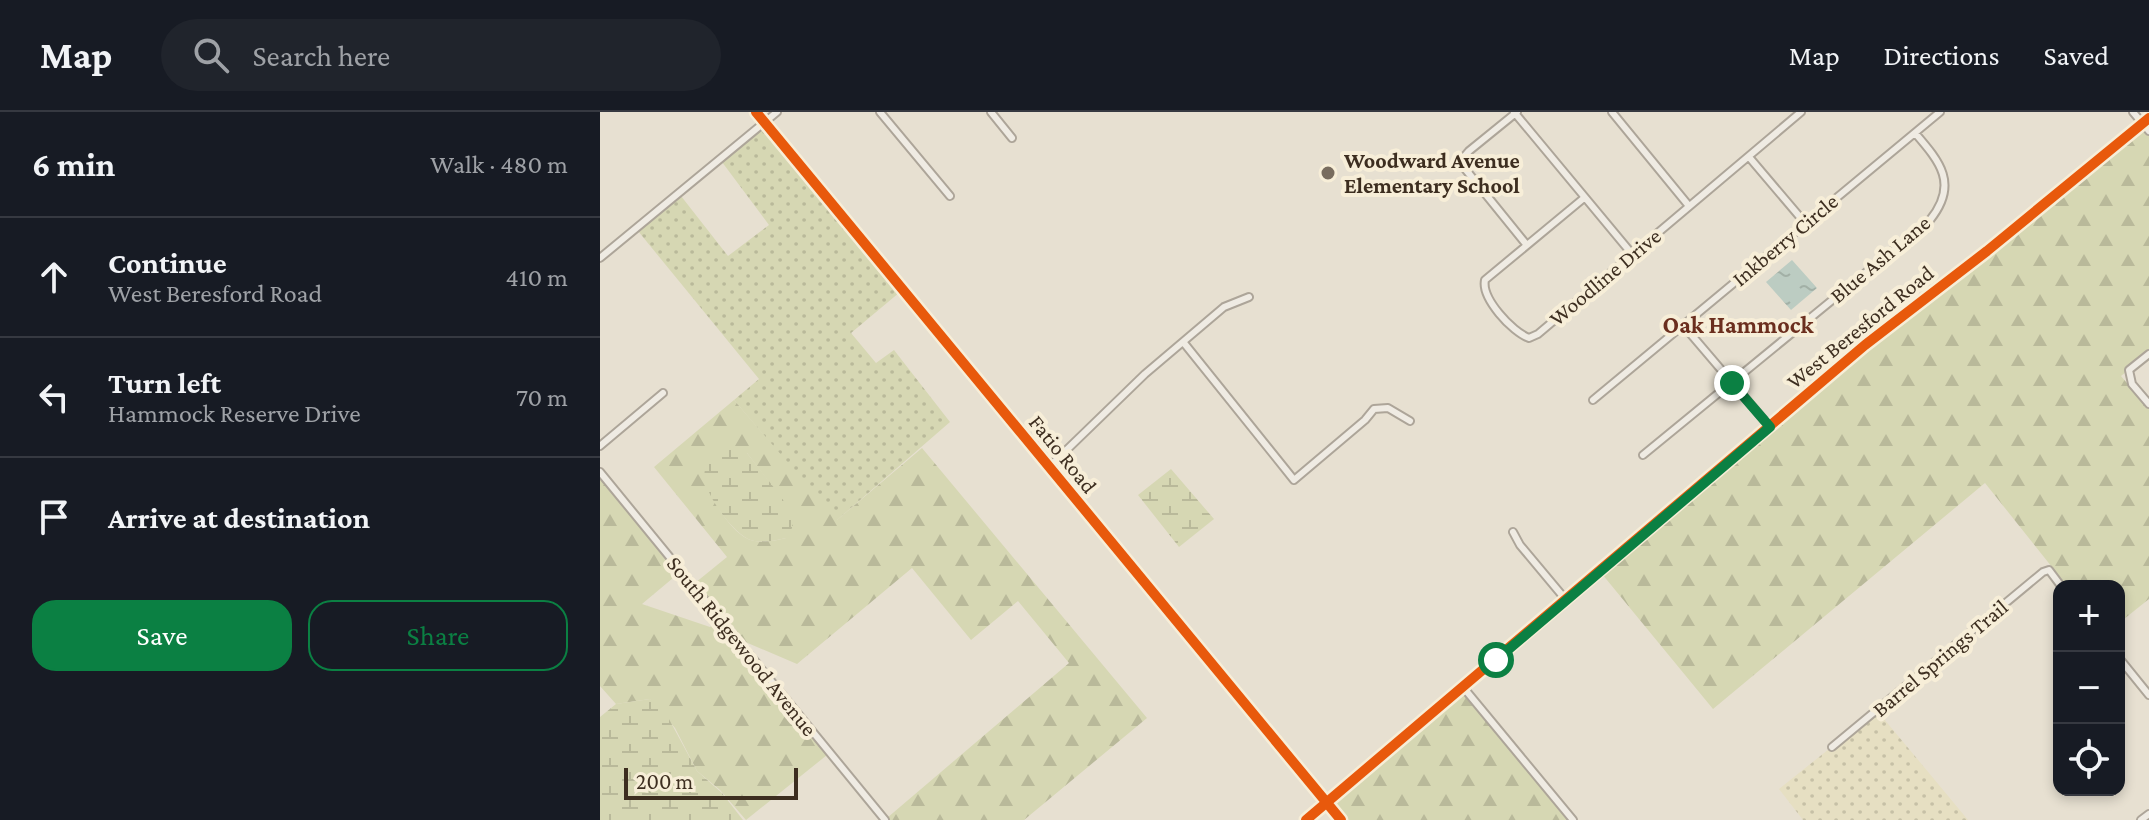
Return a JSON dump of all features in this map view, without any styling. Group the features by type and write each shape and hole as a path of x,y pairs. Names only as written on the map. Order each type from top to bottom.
{"street":[{"name":"Fatio Road","path":"756,112 1341,820"},
{"path":"600,258 777,112"},
{"path":"880,112 950,196"},
{"path":"991,112 1012,138"},
{"path":"1612,112 1689,206"},
{"name":"Woodline Drive","path":"1584,198 1485,280 1485,294 1519,335 1529,338 1538,334 1749,157 1791,115 1801,112"},
{"name":"Inkberry Circle","path":"1593,400 1940,112"},
{"path":"2133,112 2149,131"},
{"path":"1526,244 1462,165 1469,151 1515,113 1632,254"},
{"name":"West Beresford Road","path":"1306,820 1865,345 1987,251 2149,118"},
{"name":"Blue Ash Lane","path":"1643,455 1930,220 1939,209 1945,189 1942,170 1915,133"},
{"path":"1749,157 1805,223"},
{"path":"1049,467 1145,374 1224,307 1249,297"},
{"path":"1683,325 1770,427"},
{"path":"1184,343 1294,480 1374,409 1388,408 1410,421"},
{"path":"2149,354 2129,370 2132,384 2149,404"},
{"path":"600,446 663,393"},
{"name":"South Ridgewood Avenue","path":"600,472 885,820"},
{"path":"1513,532 1520,545 1566,600"},
{"name":"Barrel Springs Trail","path":"1832,747 2043,572 2049,570 2056,580"},
{"path":"2125,665 2149,695"},
{"path":"1463,687 1573,820"}],"shaded area":[{"path":"1879,713 1968,820 1803,820 1779,789 1829,749 1832,752"}],"green space":[{"path":"763,128 900,292 851,333 876,363 894,350 950,422 836,521 734,400 759,379 638,231 681,196 728,256 769,225 722,162"},
{"path":"2142,128 2149,136 2149,350 2126,368 2121,376 2149,409 2149,599 2125,618 2125,580 2062,580 1985,483 1713,709 1602,574 1867,348 1989,254"},
{"path":"734,400 837,520 922,448 1147,718 1024,820 889,820 887,818 1069,663 1018,601 971,640 912,568 797,664 743,641 695,583 727,557 654,467","holes":["747,453 781,498 786,538 752,541 740,534 718,507 709,486 706,466"]},
{"path":"730,446 747,453 782,498 792,517 792,528 786,538 752,541 735,529 716,506 705,482 705,469 709,457"},
{"path":"1171,469 1214,519 1179,547 1138,495"},
{"path":"600,476 679,573 642,604 710,627 718,621 827,755 746,820 720,790 697,771 675,728 650,699 616,704 600,686"},
{"path":"1463,692 1569,820 1345,820 1331,803"},
{"path":"650,699 663,708 697,771 722,793 743,820 600,820 600,717 616,704"}],"water":[{"path":"1792,260 1817,288 1791,310 1766,282"}],"cycle path":[{"path":"756,112 1341,820"},
{"path":"1306,820 1865,345 1987,251 2149,118"}],"place":[{"name":"Woodward Avenue Elementary School","path":"1328,173"}],"district":[{"name":"Oak Hammock","path":"1738,324"}],"route":[{"path":"1496,660 1770,427 1732,383"}]}
